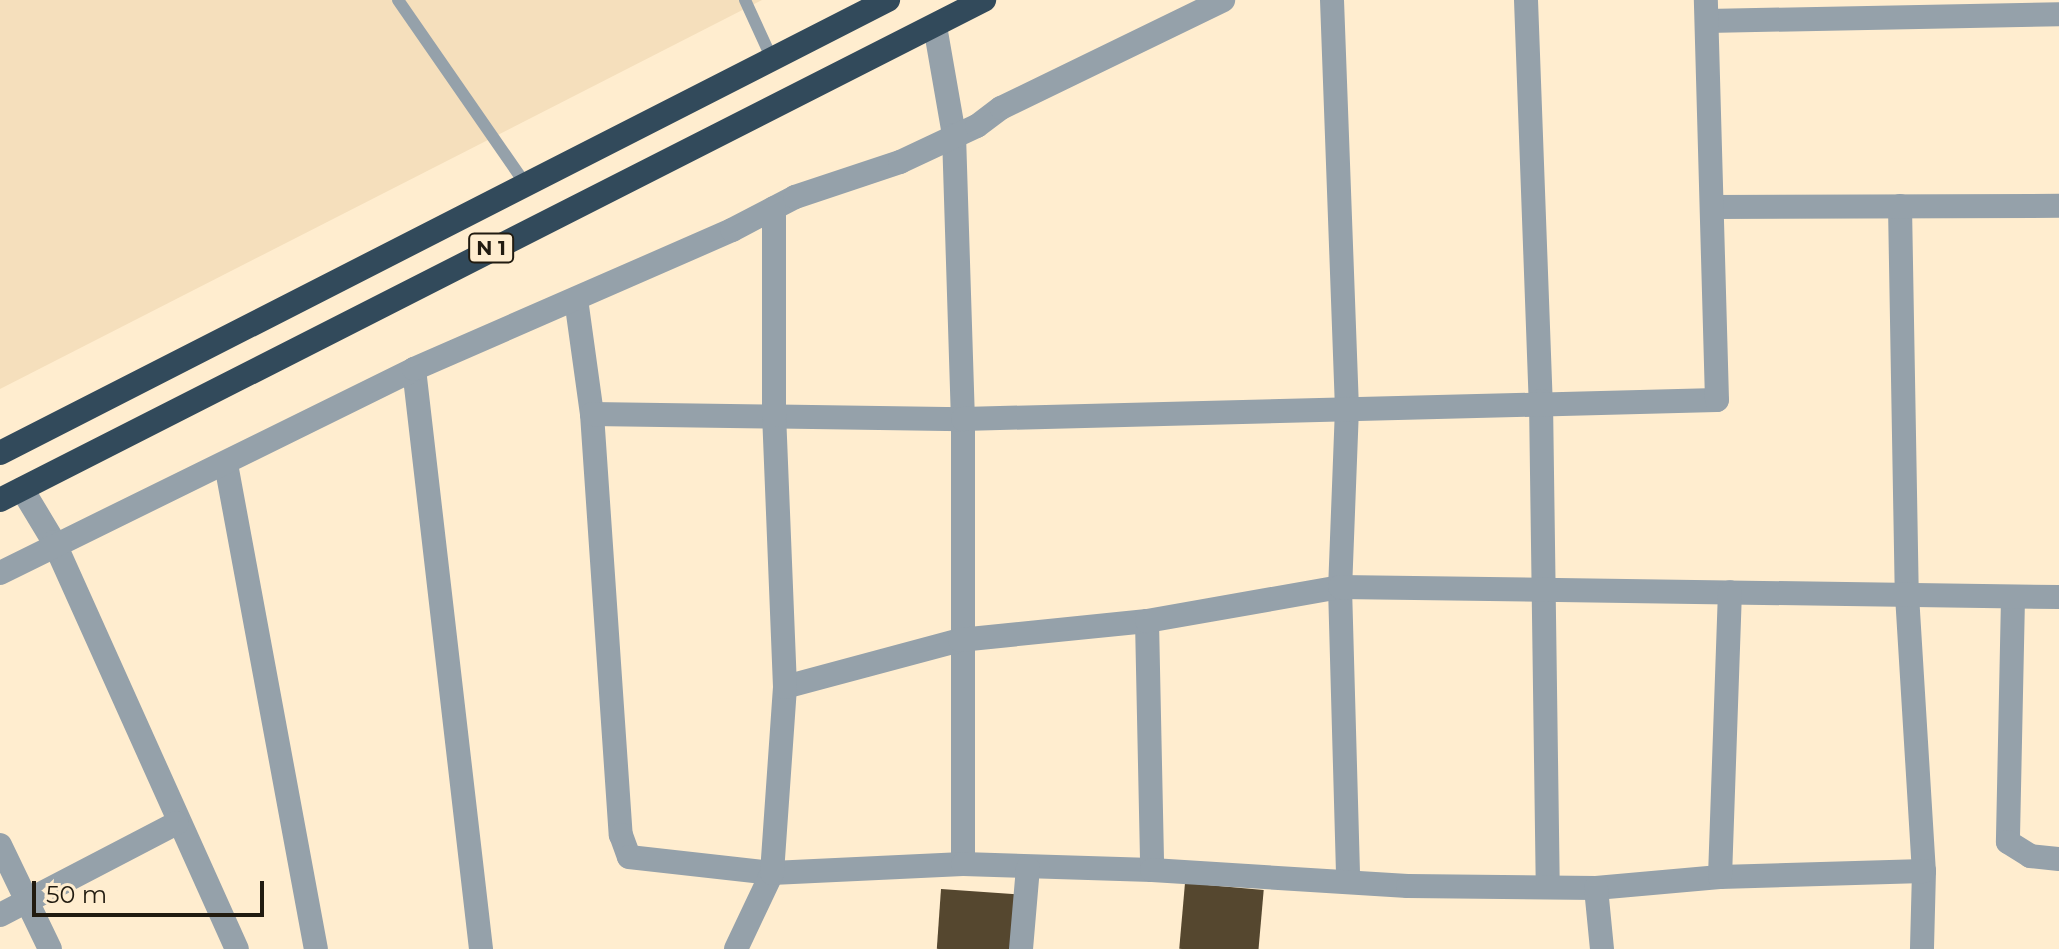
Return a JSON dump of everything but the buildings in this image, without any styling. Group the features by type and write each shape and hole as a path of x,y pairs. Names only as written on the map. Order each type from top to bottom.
{"highway":[{"name":"N 1","path":"3,446 888,0"},
{"name":"N 1","path":"11,494 984,0"}],"street":[{"path":"0,573 54,542 226,464 414,369 774,208 900,162 1223,0"},
{"path":"1332,0 1347,408 1340,587 1348,880"},
{"path":"1526,0 1541,401 1548,887"},
{"path":"592,414 963,419 1541,401 1717,400 1706,10 1882,9 2059,14"},
{"path":"935,26 954,135 963,419 960,640 963,864"},
{"path":"1900,206 1907,595 1924,871 1922,949"},
{"path":"1712,207 2059,206"},
{"path":"736,949 772,873 785,687 774,415 774,208"},
{"path":"576,299 592,414 621,835 629,857 772,873 963,864 1596,888 1720,877 1924,871"},
{"path":"414,369 481,949"},
{"path":"226,464 316,949"},
{"path":"11,494 54,542 177,823 237,949"},
{"path":"785,687 960,640 1147,621 1340,587 2059,597"},
{"path":"1720,877 1730,592"},
{"path":"2013,598 2008,842 2030,856 2059,859"},
{"path":"1147,621 1152,870"},
{"path":"0,915 177,823"},
{"path":"0,845 50,949"},
{"path":"1021,949 1028,868"},
{"path":"1596,888 1602,949"}],"lane":[{"path":"398,0 526,185"},
{"path":"745,0 772,59"}],"shaded area":[{"path":"0,0 762,0 0,389"}]}
